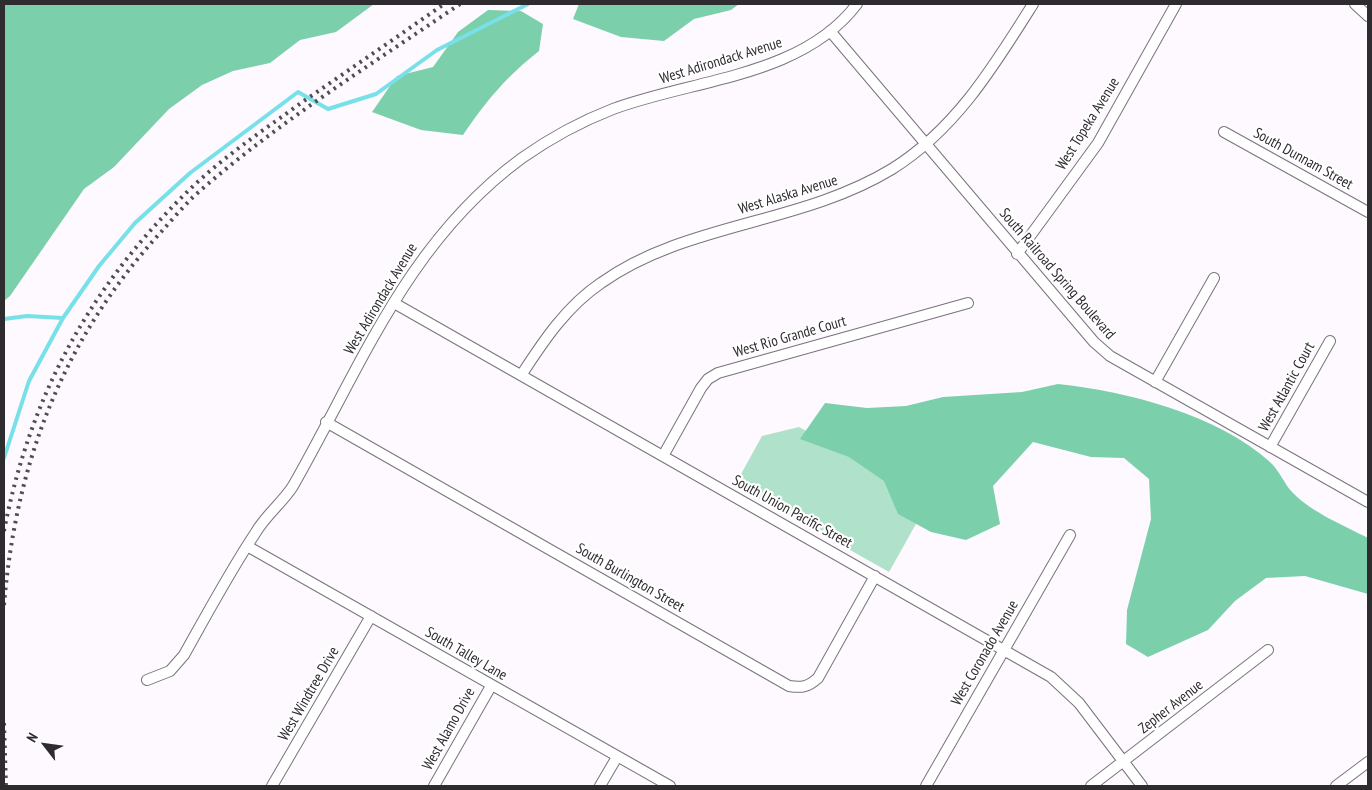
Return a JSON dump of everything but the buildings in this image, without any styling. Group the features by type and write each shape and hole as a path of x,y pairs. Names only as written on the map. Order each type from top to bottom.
{"street":[{"name":"West Adirondack Avenue","path":"147,680 170,672 184,655 257,529 291,488 326,422 408,278 444,229 481,191 523,157 563,133 612,110 792,56 830,31 857,4"},
{"name":"West Alaska Avenue","path":"522,374 543,342 569,311 600,283 622,269 667,248 801,210 850,192 892,168 926,143 972,98 994,67 1033,4"},
{"name":"West Topeka Avenue","path":"1018,254 1098,143 1176,4"},
{"path":"1355,4 1368,16"},
{"name":"South Railroad Spring Boulevard","path":"830,31 1094,342 1110,356 1368,502"},
{"name":"South Dunnam Street","path":"1224,132 1368,212"},
{"path":"1155,382 1214,278"},
{"name":"South Union Pacific Street","path":"394,303 522,374 1051,677 1068,691 1142,786"},
{"name":"West Rio Grande Court","path":"663,456 701,388 708,379 718,373 968,303"},
{"name":"West Atlantic Court","path":"1270,447 1330,341"},
{"name":"South Burlington Street","path":"326,422 789,686 810,686 818,678 875,576"},
{"name":"West Coronado Avenue","path":"926,786 1070,535"},
{"name":"South Talley Lane","path":"247,546 490,686 670,786"},
{"name":"West Windtree Drive","path":"272,786 371,616"},
{"name":"Zepher Avenue","path":"1091,786 1268,650"},
{"name":"West Alamo Drive","path":"434,786 490,686"},
{"path":"600,786 617,756"},
{"path":"1336,786 1368,762"}],"green space":[{"path":"4,4 374,4 336,32 300,40 270,63 233,71 202,85 169,109 114,167 84,189 10,296 4,301"},
{"path":"579,4 739,4 731,10 694,19 664,41 621,37 573,19"},
{"path":"488,10 521,11 543,24 539,51 498,90 463,135 421,130 372,112 397,76 433,67 458,32"},
{"path":"1058,384 1085,387 1142,399 1198,419 1225,431 1249,445 1270,462 1290,489 1301,500 1329,518 1368,538 1368,594 1305,576 1266,578 1235,601 1208,630 1148,657 1126,644 1127,610 1151,519 1149,479 1124,458 1091,457 1033,442 993,486 1000,524 966,540 931,532 898,514 884,481 849,457 800,439 825,403 867,408 906,406 943,397 1022,392"},
{"path":"799,427 930,499 889,572 735,485 762,436"}],"waterway":[{"path":"4,458 29,381 63,318 99,266 135,223 190,173 298,92 328,109 376,94 437,50 528,4"},
{"path":"4,319 27,316 63,318"}],"railway":[{"path":"4,531 15,482 47,391 68,348 92,307 119,268 185,194 227,157 444,4"},
{"path":"4,605 10,552 20,501 33,452 50,405 71,359 97,315 127,273 189,201 224,170 323,96 460,4"},
{"path":"4,723 6,786"}]}
